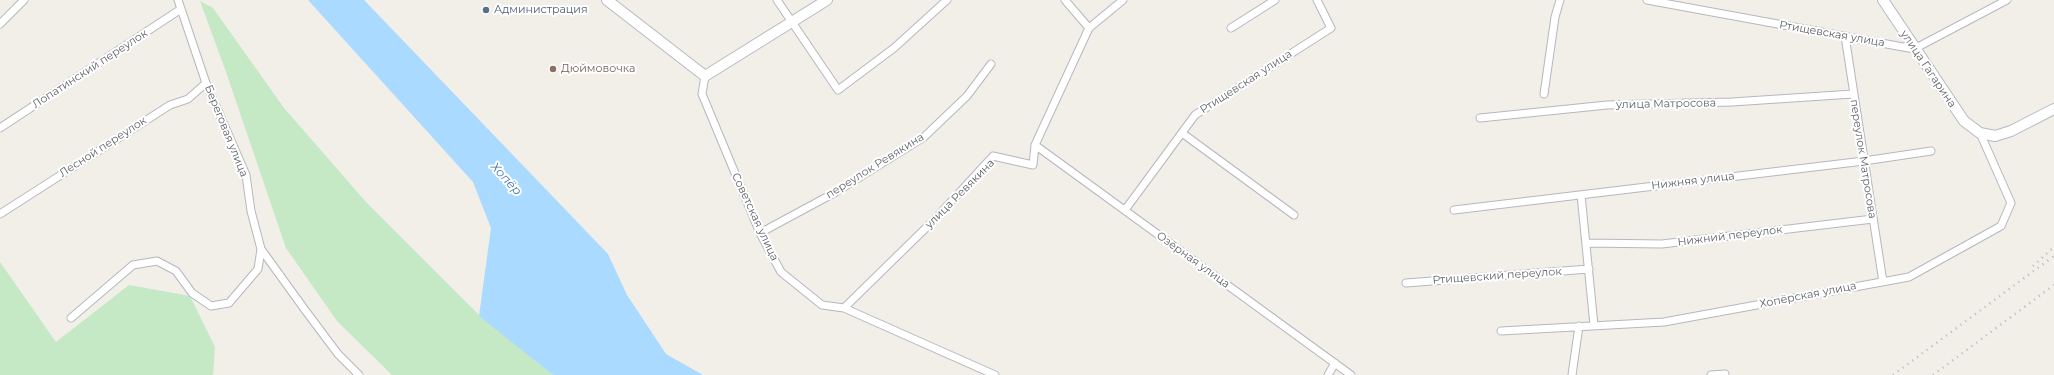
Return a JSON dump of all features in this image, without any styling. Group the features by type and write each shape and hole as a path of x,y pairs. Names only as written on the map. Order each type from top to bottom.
{"street":[{"path":"0,24 24,0"},
{"name":"Береговая улица","path":"178,0 206,82 246,175 251,211 261,249 338,354 359,375"},
{"path":"607,0 705,76 826,0"},
{"path":"777,0 838,90 894,48 947,0"},
{"path":"1065,0 1089,28"},
{"name":"улица Ревякина","path":"844,308 936,218 993,156 1033,165 1035,145 1089,28 1122,0"},
{"path":"1231,28 1275,0"},
{"name":"Ртищевская улица","path":"1125,210 1195,115 1331,28 1317,0"},
{"path":"1544,94 1555,17 1560,0"},
{"name":"Ртищевская улица","path":"1647,0 1914,49"},
{"name":"улица Гагарина","path":"1882,0 1964,121 1980,133"},
{"path":"1914,49 2007,0"},
{"name":"Лопатинский переулок","path":"0,128 181,9"},
{"name":"переулок Матросова","path":"1845,36 1883,282"},
{"name":"переулок Ревякина","path":"760,232 836,192 924,137 967,96 992,64"},
{"name":"Советская улица","path":"705,76 702,94 760,232 781,272 822,305 844,308 995,375"},
{"name":"Лесной переулок","path":"0,214 170,105 188,99 206,82"},
{"name":"улица Матросова","path":"1480,118 1607,105 1732,102 1853,94"},
{"path":"1980,133 1995,136 2011,131 2054,109"},
{"path":"1182,132 1294,215"},
{"name":"Хопёрская улица","path":"1502,331 1664,322 1909,277 2001,226 2011,203 1980,133"},
{"name":"Озёрная улица","path":"1035,145 1351,375"},
{"name":"Нижняя улица","path":"1454,210 1864,161 1932,151"},
{"path":"1581,195 1594,325"},
{"name":"Нижний переулок","path":"1587,243 1662,244 1873,219"},
{"path":"71,318 133,266 157,261 176,271 192,293 211,306 229,303 258,269 261,249"},
{"name":"Ртищевский переулок","path":"1406,282 1589,269"},
{"path":"1572,375 1579,326"},
{"path":"1328,375 1335,363"},
{"path":"1711,375 1725,374"}],"green space":[{"path":"200,1 213,8 284,108 366,202 479,315 553,375 392,375 337,321 286,248 226,72"},
{"path":"0,262 56,342 129,285 190,296 215,347 213,375 0,375"}],"water":[{"name":"Хопёр","path":"308,0 364,0 608,254 627,295 666,354 703,375 553,375 479,316 491,228 473,182"}],"railway":[{"path":"2033,266 2054,247"},
{"path":"1893,375 2054,256"},
{"path":"1933,375 2054,285"}],"place":[{"name":"Администрация","path":"486,10"},
{"name":"Дюймовочка","path":"553,69"}]}
